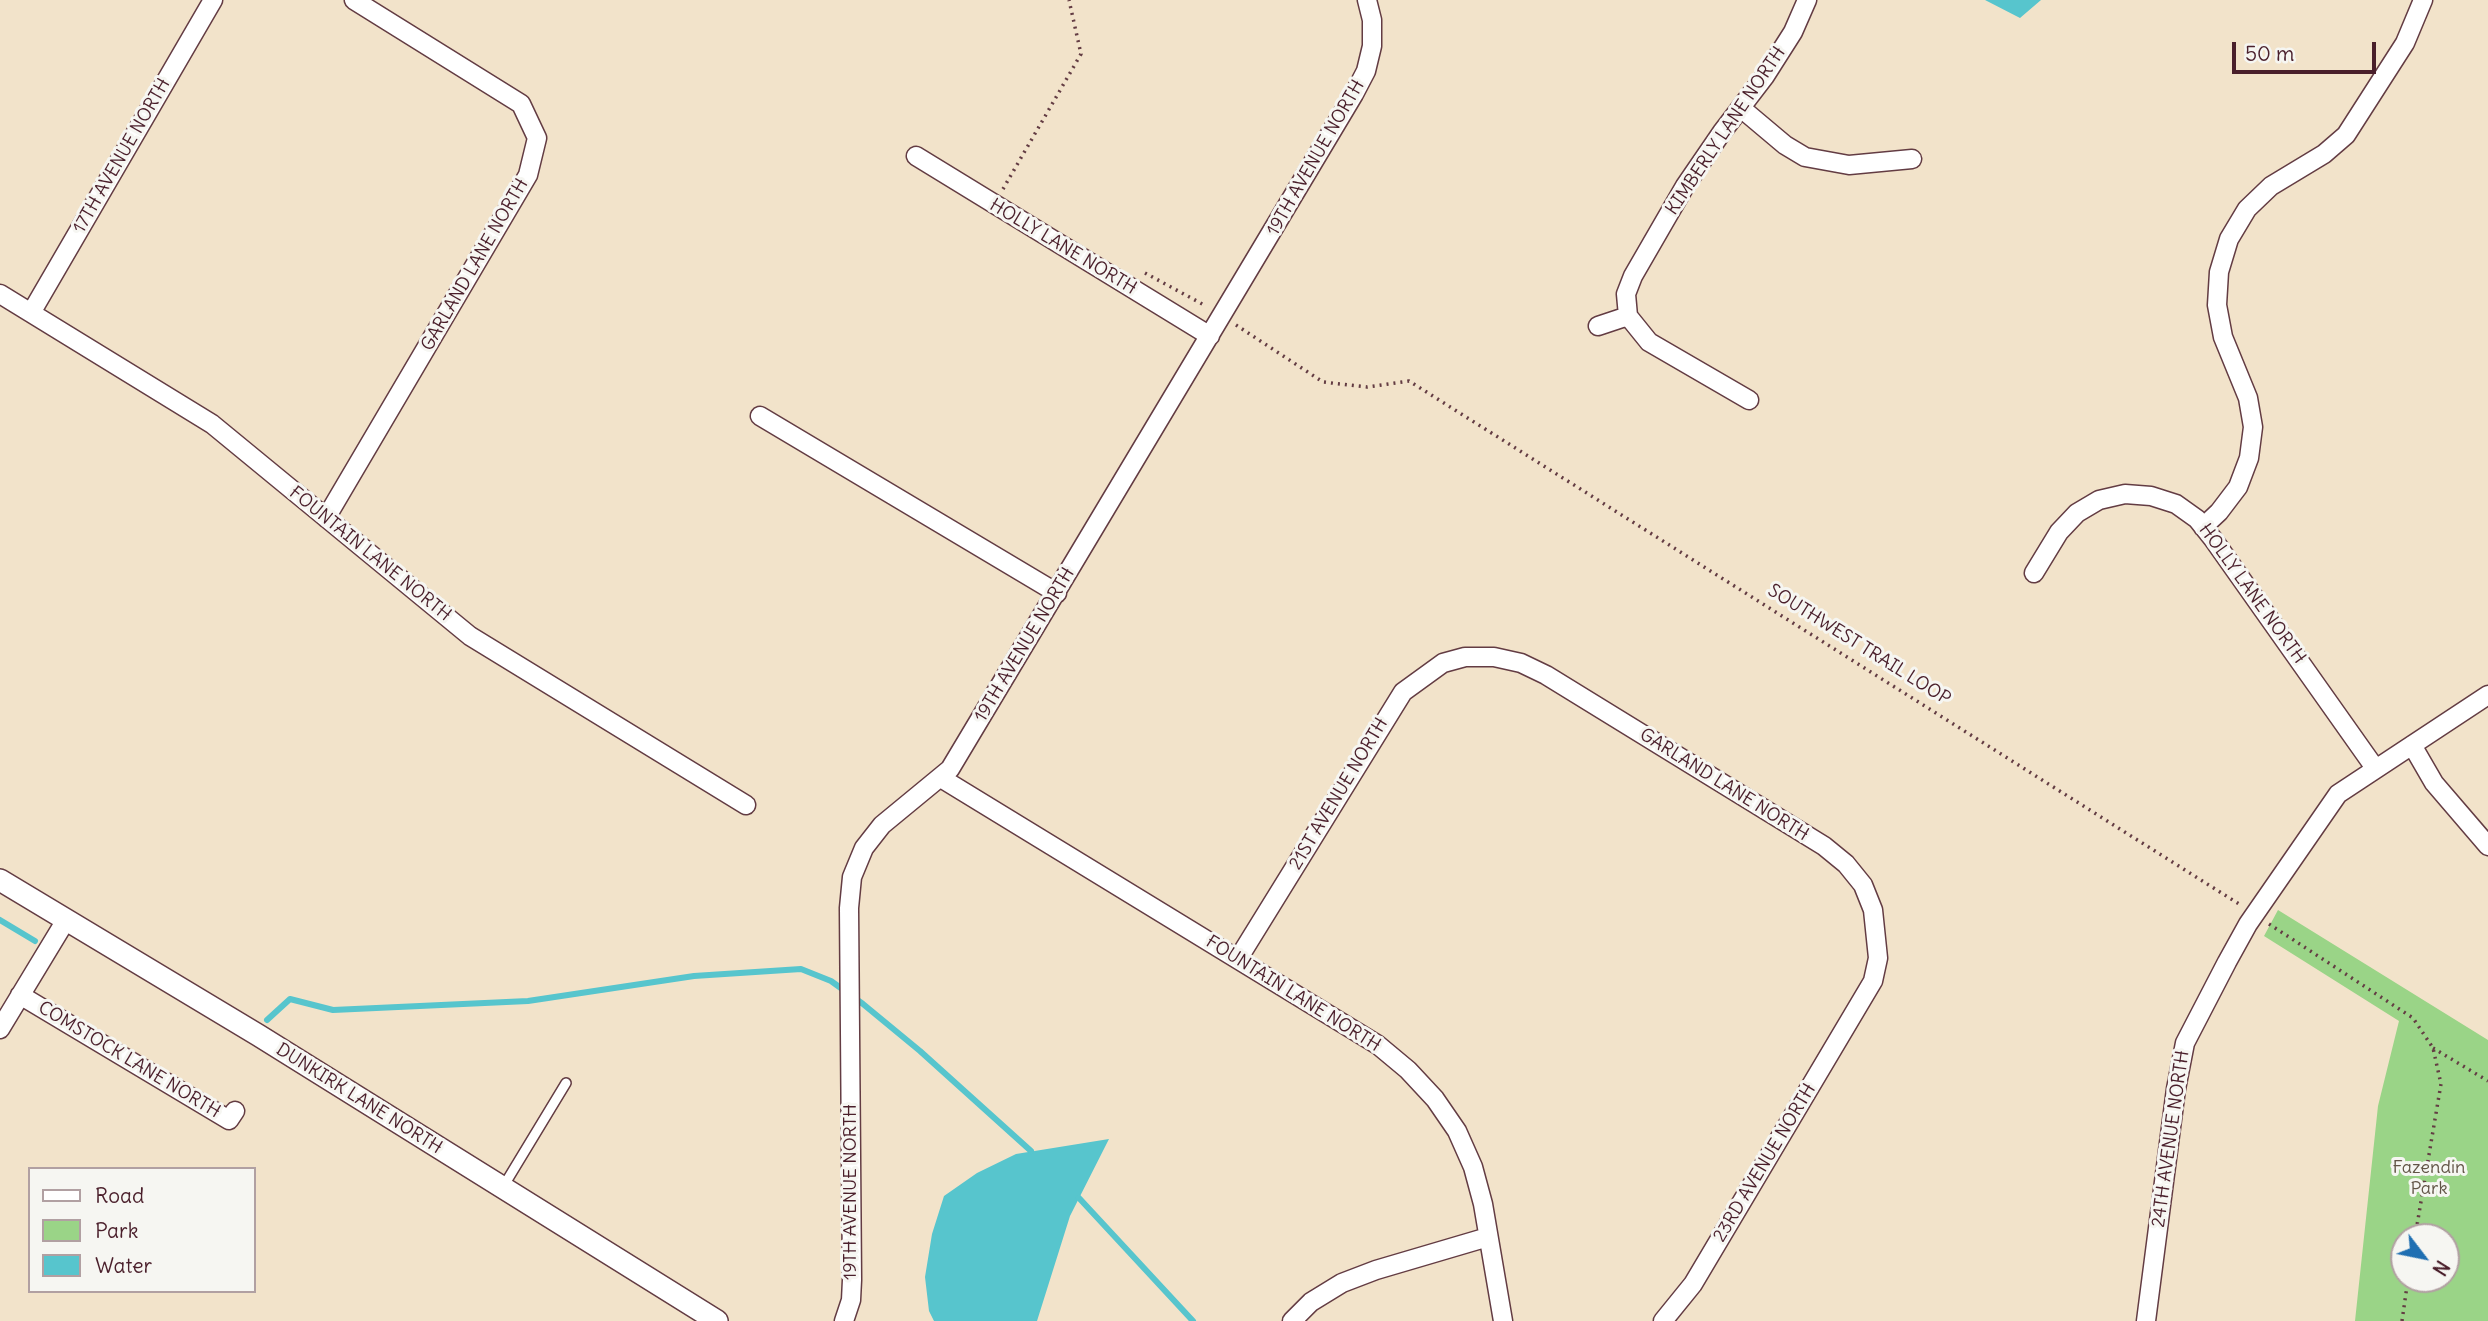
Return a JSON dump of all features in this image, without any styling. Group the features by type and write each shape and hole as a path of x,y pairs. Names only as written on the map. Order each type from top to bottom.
{"street":[{"name":"17TH AVENUE NORTH","path":"31,313 213,0"},
{"name":"GARLAND LANE NORTH","path":"326,518 528,175 537,138 521,104 354,0"},
{"name":"19TH AVENUE NORTH","path":"844,1321 851,1300 852,1280 849,908 852,877 864,848 882,825 942,778 966,744 1366,71 1372,33 1367,0"},
{"name":"KIMBERLY LANE NORTH","path":"1628,316 1626,294 1633,276 1685,186 1793,32 1807,0"},
{"path":"2203,527 2220,512 2238,487 2249,458 2253,427 2248,398 2223,337 2217,305 2219,272 2229,239 2247,209 2271,186 2325,154 2346,135 2405,43 2423,0"},
{"path":"1741,107 1805,158 1849,164 1912,159"},
{"name":"HOLLY LANE NORTH","path":"916,156 1210,336"},
{"name":"FOUNTAIN LANE NORTH","path":"0,294 212,424 470,636 746,805"},
{"path":"1598,326 1628,316 1650,342 1749,400"},
{"path":"760,416 1057,593"},
{"name":"HOLLY LANE NORTH","path":"2034,573 2059,532 2077,513 2099,500 2125,494 2151,496 2176,504 2203,527 2375,768"},
{"name":"GARLAND LANE NORTH","path":"1465,657 1494,657 1521,663 1546,675 1824,846 1846,864 1863,885 1878,933 1878,958 1863,1001"},
{"name":"21ST AVENUE NORTH","path":"1238,959 1404,692 1443,663 1465,657"},
{"path":"2488,695 2412,745 2434,783 2488,846"},
{"name":"24TH AVENUE NORTH","path":"2146,1321 2176,1088 2185,1043 2255,915 2338,794 2412,745"},
{"name":"FOUNTAIN LANE NORTH","path":"942,778 1378,1045 1408,1070 1435,1099 1457,1130 1473,1167 1503,1321"},
{"name":"DUNKIRK LANE NORTH","path":"0,880 258,1035 717,1321"},
{"path":"1,1026 66,920"},
{"name":"COMSTOCK LANE NORTH","path":"20,995 229,1120 234,1111"},
{"name":"23RD AVENUE NORTH","path":"1663,1321 1693,1284 1863,1001"},
{"path":"1292,1321 1311,1302 1342,1283 1376,1270 1488,1237"}],"lane":[{"path":"502,1189 566,1083"}],"path":[{"path":"1002,189 1081,54 1069,0"},
{"name":"SOUTHWEST TRAIL LOOP","path":"1243,330 1324,382 1367,387 1409,380 1932,707 2413,1018 2433,1048 2441,1084 2417,1223"},
{"name":"SOUTHWEST TRAIL LOOP","path":"2433,1048 2488,1081"},
{"path":"2402,1321 2407,1293"}],"green space":[{"name":"Fazendin Park","path":"2278,910 2488,1040 2488,1321 2355,1321 2378,1106 2399,1021 2264,936"}],"water":[{"path":"1985,0 2041,0 2020,18"},
{"path":"1109,1139 1070,1216 1037,1321 934,1321 929,1311 925,1277 932,1234 944,1196 977,1173 1016,1154"}],"waterway":[{"path":"0,920 35,941"},
{"path":"267,1020 290,999 333,1010 528,1001 694,976 801,969 831,981 863,1004 920,1051 1031,1151"},
{"path":"1079,1198 1193,1321"}]}
